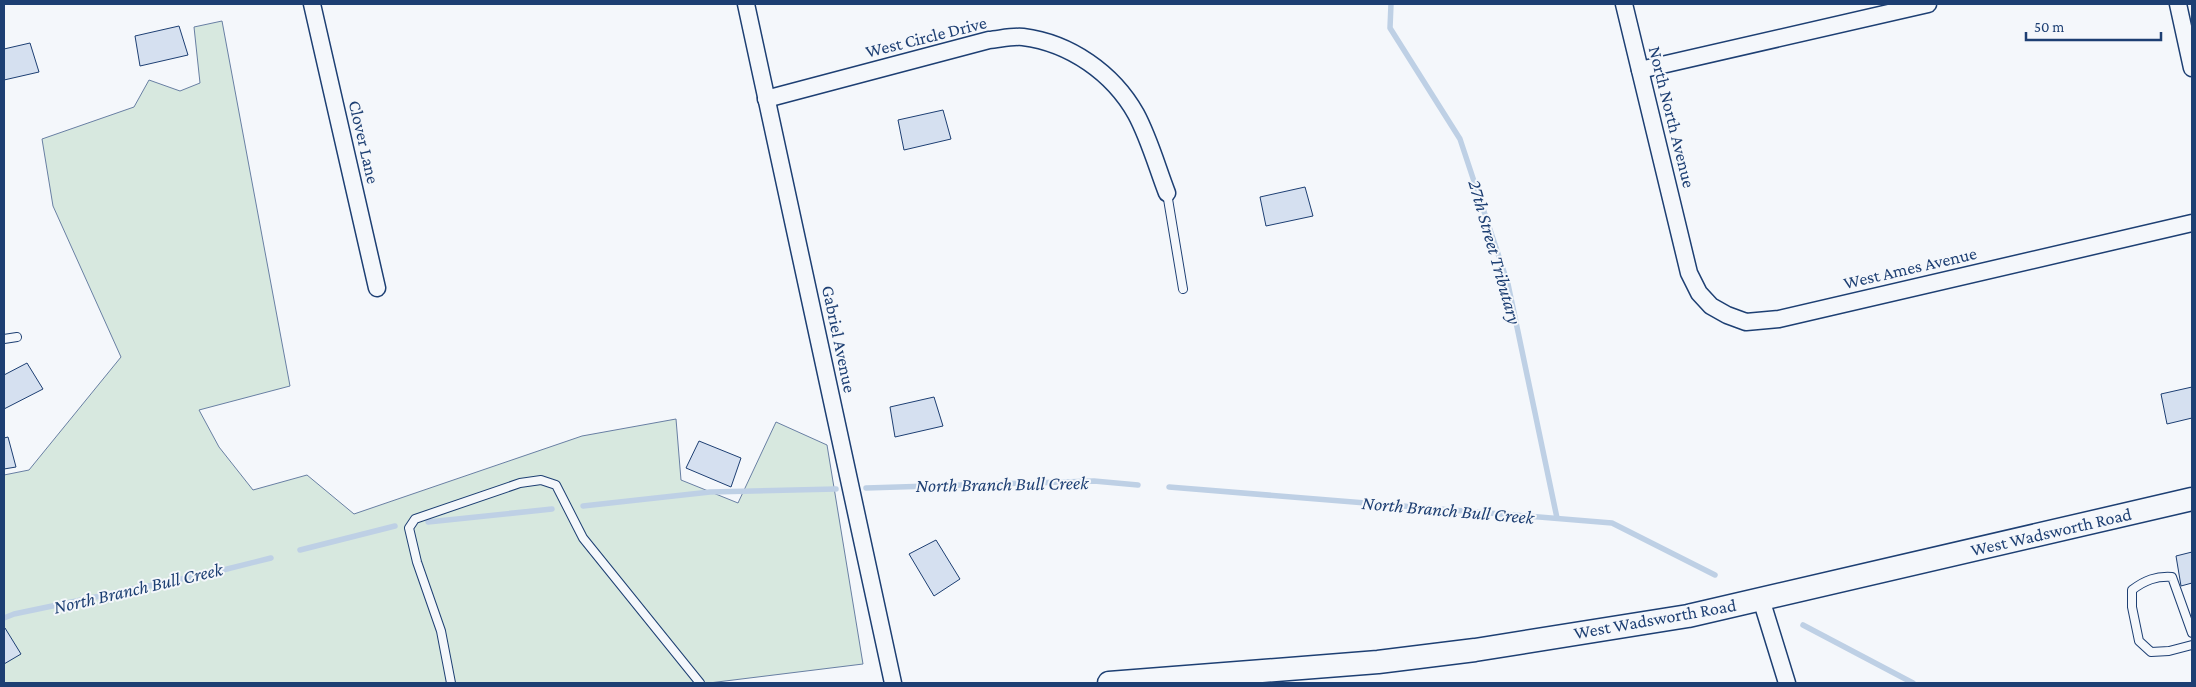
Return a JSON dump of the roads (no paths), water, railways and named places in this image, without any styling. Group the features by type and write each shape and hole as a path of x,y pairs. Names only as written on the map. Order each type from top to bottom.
{"main road":[{"name":"West Wadsworth Road","path":"1109,683 1280,673 1378,662 1475,650 1688,616 2192,499"}],"street":[{"name":"Clover Lane","path":"312,4 377,288"},
{"name":"Gabriel Avenue","path":"746,4 893,683"},
{"name":"North North Avenue","path":"1624,4 1681,241"},
{"path":"1640,70 1928,4"},
{"path":"2178,4 2192,68"},
{"name":"West Circle Drive","path":"766,98 989,40 1021,37 1049,42 1074,52 1096,66 1121,92 1136,115 1166,193"},
{"name":"West Ames Avenue","path":"1681,241 1689,274 1699,293 1711,306 1727,315 1746,322 1778,319 2192,223"},
{"path":"1761,599 1787,683"}],"lane":[{"path":"1166,193 1183,289"},
{"path":"4,339 17,337"},
{"path":"451,683 441,630 417,562 409,528 414,518 520,483 541,480 556,486 583,538 700,683"},
{"path":"2192,633 2172,577 2159,576 2141,583 2132,590 2132,607 2139,641 2145,647 2151,652 2169,651 2192,645"}],"waterway":[{"name":"27th Street Tributary","path":"1391,4 1390,28 1460,139 1508,284 1557,518"},
{"name":"North Branch Bull Creek","path":"866,488 1094,481 1138,485"},
{"name":"North Branch Bull Creek","path":"1169,487 1612,523 1715,575"},
{"name":"North Branch Bull Creek","path":"583,506 710,492 836,489"},
{"name":"North Branch Bull Creek","path":"428,522 552,509"},
{"name":"North Branch Bull Creek","path":"300,550 395,526"},
{"name":"North Branch Bull Creek","path":"4,618 14,614 215,572 271,558"},
{"name":"North Branch Bull Creek","path":"1803,625 1913,683"}]}
